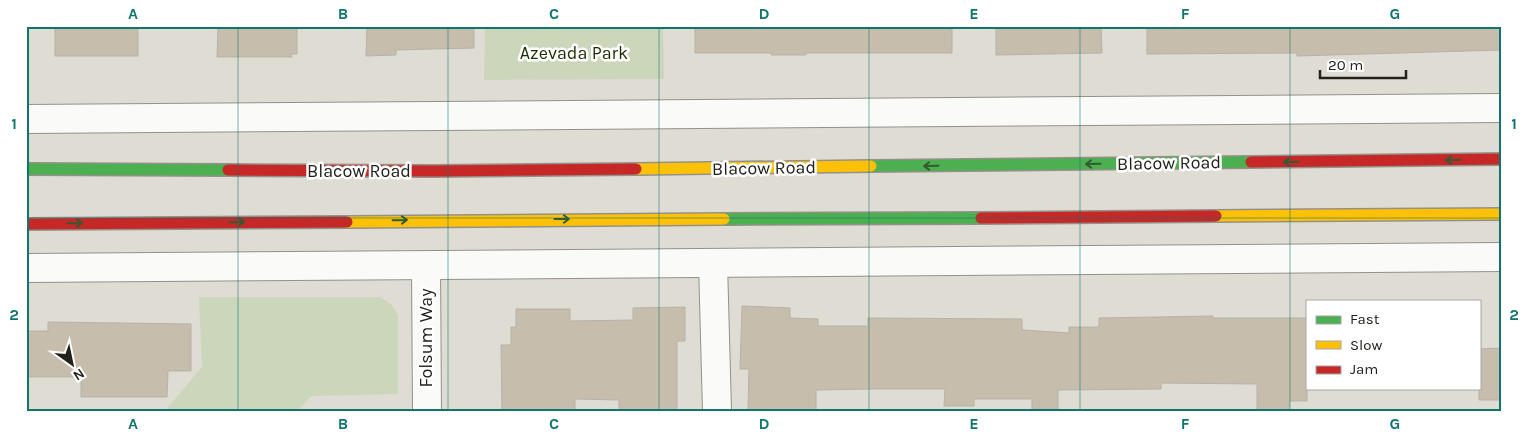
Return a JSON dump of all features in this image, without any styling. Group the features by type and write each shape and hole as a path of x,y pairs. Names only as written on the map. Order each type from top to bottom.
{"main road":[{"name":"Blacow Road","path":"26,169 434,171 1502,159"},
{"path":"26,224 1502,214"}],"street":[{"path":"26,119 1502,108"},
{"path":"26,268 1502,258"},
{"path":"713,263 717,411"},
{"name":"Folsum Way","path":"426,266 427,411"}],"green space":[{"name":"Azevada Park","path":"485,26 663,26 664,79 484,80"},
{"path":"199,297 380,297 391,304 398,315 398,394 311,396 298,411 165,411 202,367"}],"building":[{"path":"55,26 138,26 138,56 55,56"},
{"path":"218,26 297,26 297,54 291,54 292,57 217,57"},
{"path":"367,26 474,26 474,48 396,50 396,55 366,56"},
{"path":"695,26 952,26 952,53 806,53 806,55 771,55 771,53 695,53"},
{"path":"996,26 1101,26 1102,53 996,55"},
{"path":"1147,26 1502,26 1502,50 1297,56 1297,53 1147,54"},
{"path":"742,306 790,308 790,318 818,319 818,326 868,326 868,318 1022,319 1022,330 1069,333 1069,327 1099,327 1099,318 1213,316 1213,318 1306,318 1307,401 1289,401 1289,411 1257,411 1257,384 1161,383 1161,389 1058,390 1058,409 1032,409 1032,399 974,399 974,406 944,406 945,389 873,389 816,390 816,411 748,411 749,369 740,369"},
{"path":"685,307 685,341 677,341 677,411 619,411 619,400 575,399 575,411 502,411 501,345 511,345 511,327 516,327 516,309 570,309 570,321 633,320 633,308"},
{"path":"48,322 191,324 191,371 168,371 167,397 81,397 81,377 26,377 26,331 48,331"},
{"path":"1502,348 1502,400 1479,400 1480,349"}],"traffic: fast":[{"path":"871,166 1251,162"},
{"path":"26,169 228,170"},
{"path":"724,219 981,218"}],"traffic: slow":[{"path":"636,169 871,166"},
{"path":"1216,216 1502,214"},
{"path":"347,222 724,219"}],"traffic: jam":[{"path":"1251,162 1502,159"},
{"path":"228,170 434,171 636,169"},
{"path":"981,218 1216,216"},
{"path":"26,224 347,222"}]}
